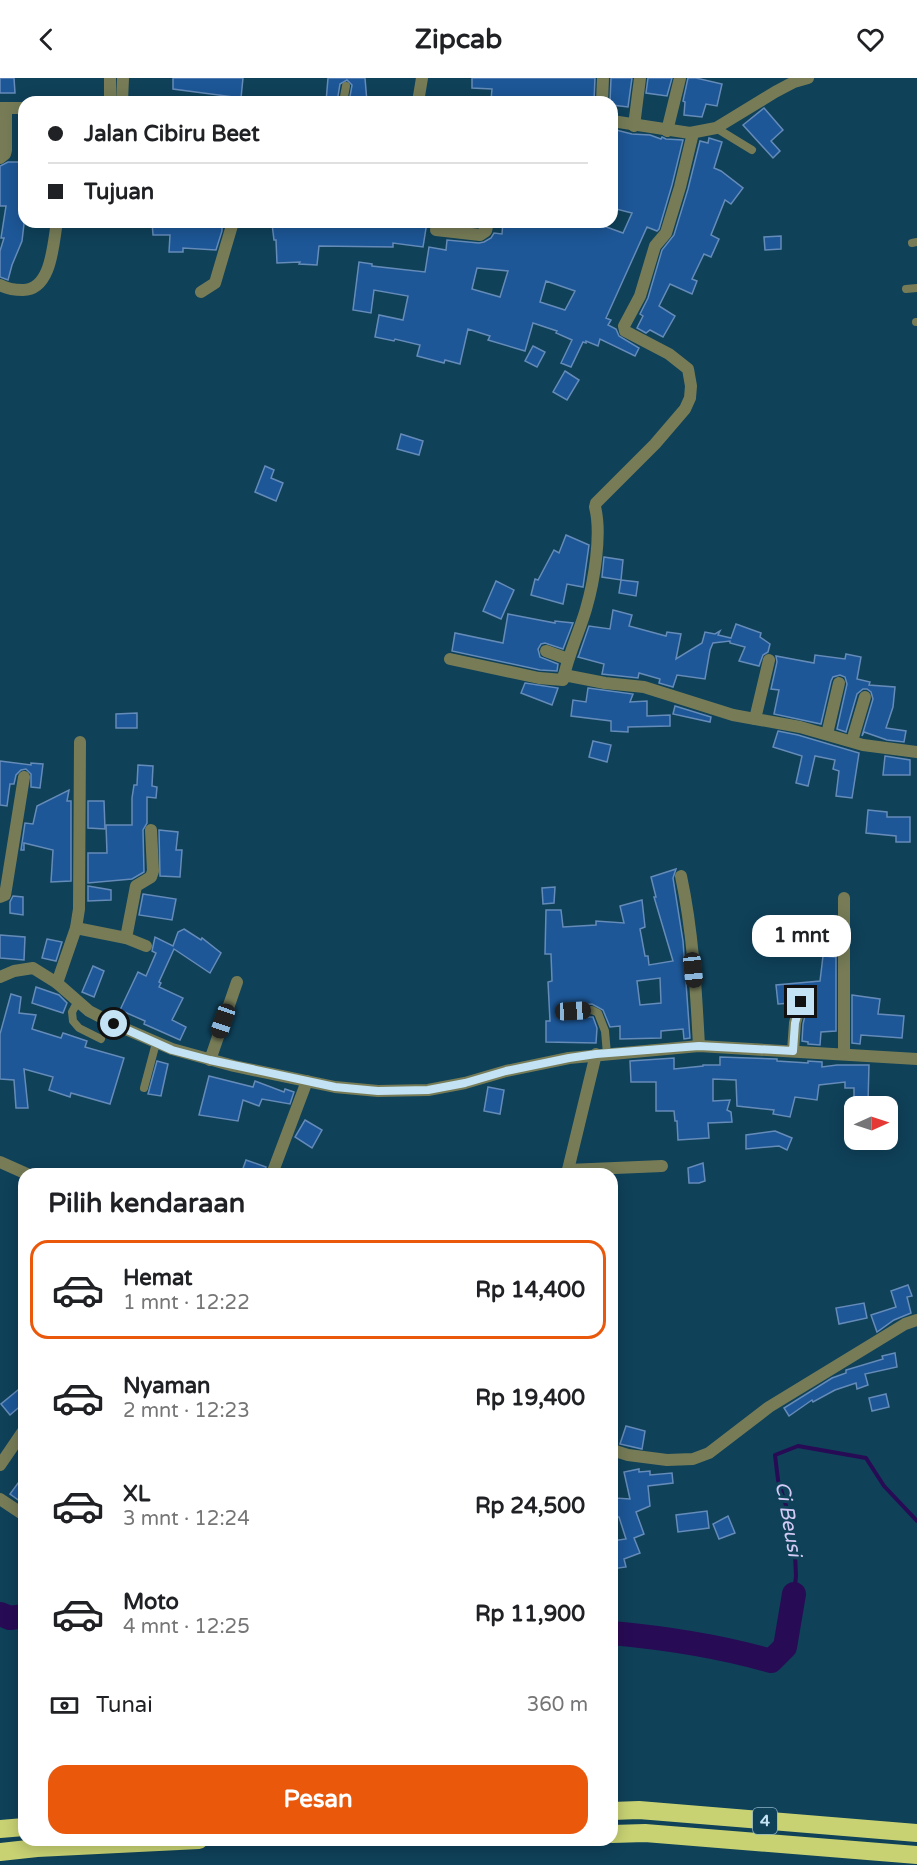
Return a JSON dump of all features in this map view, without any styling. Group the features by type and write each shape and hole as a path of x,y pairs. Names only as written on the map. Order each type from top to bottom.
{"highway":[{"name":"4","path":"618,1811 639,1810 917,1833"},
{"path":"0,1829 18,1828"},
{"name":"4","path":"618,1834 645,1833 917,1856"},
{"path":"0,1852 78,1846"}],"street":[{"path":"110,78 110,96"},
{"path":"122,96 123,78"},
{"path":"419,96 422,78"},
{"path":"602,96 603,78"},
{"path":"634,126 640,78"},
{"path":"668,131 680,78"},
{"path":"618,122 693,133 716,128 784,87 808,78"},
{"path":"0,158 6,150 3,108"},
{"path":"450,659 558,681 563,680 586,608 594,569 599,534 596,503 662,435 685,409 690,398 691,386 688,369 669,354 626,331 624,326 640,296 655,246 666,233 693,133"},
{"path":"0,285 16,290 32,290 41,282 49,267 56,228"},
{"path":"201,292 215,283 231,228"},
{"path":"436,230 480,235 484,234 487,228"},
{"path":"546,651 568,659"},
{"path":"755,719 769,660"},
{"path":"564,675 605,683 644,687 734,716 800,727 871,746 917,752"},
{"path":"827,734 839,683"},
{"path":"852,741 865,697"},
{"path":"57,983 76,928 79,909 80,742"},
{"path":"0,897 5,895 24,777"},
{"path":"126,938 136,886 151,877 153,871 151,830"},
{"path":"681,876 696,988 699,1046"},
{"path":"844,898 844,1054"},
{"path":"76,928 126,938 146,946"},
{"path":"0,977 14,971 33,968 57,983 89,1011 172,1050 335,1087 378,1091 428,1090 569,1058 699,1046 917,1059"},
{"path":"210,1060 237,982"},
{"path":"793,1051 795,1023 801,1002"},
{"path":"568,1168 602,1054"},
{"path":"274,1168 307,1081"},
{"path":"0,1162 18,1170"},
{"path":"618,1169 662,1166"},
{"path":"618,1452 667,1460 693,1459 709,1454 769,1407 905,1324 917,1320"},
{"path":"0,1465 18,1441"},
{"path":"0,1500 18,1511"}],"lane":[{"path":"345,96 346,86"},
{"path":"716,128 752,150"},
{"path":"906,289 917,288"},
{"path":"78,1001 72,1012 73,1021 79,1028 101,1039"},
{"path":"573,1011 598,1013 605,1031 602,1054"},
{"path":"144,1088 156,1043"}],"building":[{"path":"0,78 14,78 15,93 0,93"},
{"path":"173,78 243,78 241,96 173,89"},
{"path":"328,78 365,78 366,96 350,96 352,85 347,80 340,84 338,96 326,96"},
{"path":"472,78 595,78 594,96 491,96 492,89 472,88"},
{"path":"611,78 632,78 628,107 618,106 618,96 610,96"},
{"path":"648,78 672,78 667,96 646,93"},
{"path":"688,78 722,84 717,106 706,104 702,117 684,115 685,102 683,101"},
{"path":"764,108 783,130 771,141 780,151 773,158 743,125"},
{"path":"618,130 661,139 662,137 683,140 659,229 657,231 647,227 606,318 611,320 608,325 616,329 619,336 639,348 635,356 600,339 598,346 586,341 586,343 583,342 571,367 561,363 572,340 556,333 557,331 533,323 525,351 488,340 490,336 468,329 460,364 445,360 444,363 417,356 420,345 375,337 379,315 403,320 408,296 374,290 371,313 353,310 359,262 372,264 372,266 425,272 429,247 446,250 447,240 484,242 494,233 502,234 502,228 609,228 623,233 632,213 618,210","holes":["477,268 508,271 500,297 472,289","546,281 575,291 565,310 540,302"]},
{"path":"709,138 722,142 714,168 743,188 731,204 725,200 711,235 719,239 711,257 704,254 692,279 697,281 692,294 670,284 659,306 675,316 663,337 650,330 646,333 637,328 643,316 640,314 648,298 662,250 674,235 700,141 708,143"},
{"path":"8,162 18,162 18,228 24,228 22,241 8,280 0,277 0,251 4,238 1,238 6,206 0,206 0,166"},
{"path":"152,228 222,228 216,250 183,248 183,252 169,252 170,235 153,235"},
{"path":"272,228 426,228 423,247 393,243 393,247 319,246 317,265 299,264 300,262 277,263 276,240 274,240"},
{"path":"781,236 781,249 765,250 764,237"},
{"path":"533,346 545,352 537,367 525,361"},
{"path":"565,371 579,380 567,400 553,392"},
{"path":"401,434 423,441 419,455 397,449"},
{"path":"265,466 274,470 271,478 283,483 276,501 255,492"},
{"path":"566,535 589,545 583,587 567,584 563,604 531,595 535,579 538,580 554,550 559,553"},
{"path":"604,557 623,560 621,580 602,577"},
{"path":"621,580 638,582 636,596 619,593"},
{"path":"496,581 514,590 501,619 483,611"},
{"path":"613,610 632,615 629,626 666,636 667,632 681,634 676,659 702,643 705,632 715,634 720,631 718,635 731,638 736,624 761,633 760,637 770,644 759,666 739,661 745,647 730,643 730,641 713,643 705,679 677,675 673,687 659,683 660,679 639,673 638,678 602,674 604,664 578,657 589,626 610,629"},
{"path":"508,614 555,623 555,621 573,623 563,649 545,643 541,644 538,649 540,657 558,664 557,671 540,670 452,651 455,633 503,643"},
{"path":"846,654 861,657 857,679 870,682 869,685 895,687 893,707 886,728 906,731 904,742 887,740 864,732 862,736 873,699 871,692 867,689 857,694 846,732 837,729 847,684 845,677 840,675 833,677 831,681 821,724 774,714 779,690 771,689 777,662 776,656 814,663 815,655 845,659"},
{"path":"525,683 558,688 552,705 521,693"},
{"path":"588,688 633,694 630,702 647,701 647,716 670,715 670,726 628,727 628,732 611,731 611,721 571,716 573,700 586,702"},
{"path":"675,706 711,717 710,722 673,714"},
{"path":"137,713 137,728 116,728 116,714"},
{"path":"778,731 859,753 852,798 836,796 839,771 833,769 835,760 815,756 808,786 796,783 802,756 773,747"},
{"path":"593,741 611,745 607,762 589,757"},
{"path":"885,756 910,760 910,775 883,775"},
{"path":"0,761 31,765 31,763 43,764 40,788 31,787 31,774 26,769 21,770 16,775 14,784 10,784 7,806 0,805"},
{"path":"138,765 153,766 152,786 157,787 156,798 147,797 147,823 143,830 144,872 132,879 88,883 88,853 107,853 106,825 132,825 132,798 134,785 137,785"},
{"path":"69,790 67,801 71,801 71,881 51,882 53,850 24,843 24,850 21,850 25,823 33,824 37,806"},
{"path":"88,801 104,801 105,829 88,828"},
{"path":"868,810 887,812 887,817 910,817 910,842 896,842 896,836 866,833"},
{"path":"159,830 178,832 176,850 182,850 180,877 160,876"},
{"path":"676,869 673,878 683,941 690,1038 684,1039 683,1029 661,1031 661,1038 620,1039 620,1026 610,1027 603,1010 592,1004 572,1005 567,1012 571,1017 593,1017 597,1028 596,1043 546,1042 546,1021 550,1021 548,982 552,981 551,954 545,954 546,910 561,910 563,927 596,925 596,921 624,923 620,906 642,900 645,927 640,929 649,965 673,961 654,897 656,897 651,877","holes":["660,978 661,1003 640,1005 637,981"]},
{"path":"88,886 111,890 111,900 88,901"},
{"path":"555,887 554,903 543,904 542,888"},
{"path":"143,894 176,899 172,920 139,915"},
{"path":"13,896 23,897 23,915 10,913 10,902"},
{"path":"184,929 201,940 202,938 221,953 210,973 174,949 159,982 161,983 159,987 183,998 172,1020 186,1027 180,1040 120,1010 138,972 146,976 156,953 152,951 155,937 173,946 178,932"},
{"path":"0,935 25,937 24,960 0,958"},
{"path":"47,939 62,942 56,961 42,958"},
{"path":"823,956 836,957 836,1031 821,1032 820,1045 808,1044 802,1041 803,1024 809,999 800,994 792,1003 778,1004 776,985 820,981"},
{"path":"93,966 104,971 94,997 82,992"},
{"path":"36,987 59,995 67,1003 63,1013 32,1003"},
{"path":"11,994 21,997 19,1013 36,1015 32,1029 61,1038 63,1033 87,1041 85,1047 124,1058 110,1104 71,1093 70,1097 49,1090 53,1077 24,1069 28,1108 16,1108 14,1080 0,1079 0,1034"},
{"path":"852,995 880,999 878,1014 904,1016 902,1038 861,1035 860,1044 852,1043"},
{"path":"720,1057 822,1062 822,1067 869,1065 868,1096 854,1096 854,1088 845,1088 845,1082 819,1085 817,1100 795,1097 790,1117 773,1114 774,1110 737,1106 736,1080 713,1079 713,1101 730,1100 727,1110 731,1112 732,1122 708,1123 709,1138 678,1140 674,1111 656,1111 656,1082 631,1082 630,1061 674,1058 674,1069 720,1065"},
{"path":"157,1061 168,1064 161,1096 148,1094"},
{"path":"209,1076 253,1087 255,1081 284,1092 285,1089 294,1092 290,1104 262,1099 259,1106 243,1100 238,1121 199,1115"},
{"path":"488,1087 504,1090 500,1114 484,1111"},
{"path":"305,1120 322,1130 312,1148 295,1137"},
{"path":"775,1131 792,1138 787,1150 779,1146 746,1149 746,1135"},
{"path":"246,1160 266,1167 266,1168 243,1168"},
{"path":"703,1163 705,1181 689,1183 688,1168"},
{"path":"908,1285 912,1296 907,1297 911,1313 894,1320 877,1332 871,1315 896,1307 891,1291"},
{"path":"864,1303 867,1318 839,1324 836,1308"},
{"path":"895,1353 897,1367 865,1374 868,1385 857,1389 856,1383 835,1390 813,1402 812,1400 789,1416 784,1408 832,1378 846,1373 846,1370"},
{"path":"18,1390 18,1408 10,1415 1,1404"},
{"path":"886,1394 889,1407 872,1411 869,1398"},
{"path":"626,1426 645,1431 642,1449 620,1444"},
{"path":"639,1469 639,1472 650,1471 650,1475 672,1473 673,1483 648,1486 650,1506 636,1512 644,1534 634,1538 640,1553 624,1559 626,1567 618,1568 618,1540 626,1539 618,1517 618,1498 630,1499 624,1472"},
{"path":"18,1483 18,1500 10,1494"},
{"path":"707,1511 709,1528 678,1532 676,1515"},
{"path":"728,1516 735,1533 719,1539 713,1524"}],"waterway":[{"name":"Ci Beusi","path":"794,1594 796,1576 794,1531 778,1480 775,1455 798,1446 866,1458 884,1486 917,1521"},
{"name":"Ci Beusi","path":"618,1634 692,1643 771,1661 785,1647 794,1594"},
{"name":"Ci Beusi","path":"0,1614 10,1618 18,1617"}],"route":[{"path":"114,1024 172,1050 335,1087 378,1091 428,1090 465,1083 506,1071 596,1054 699,1046 793,1051 795,1023 801,1002"}]}
